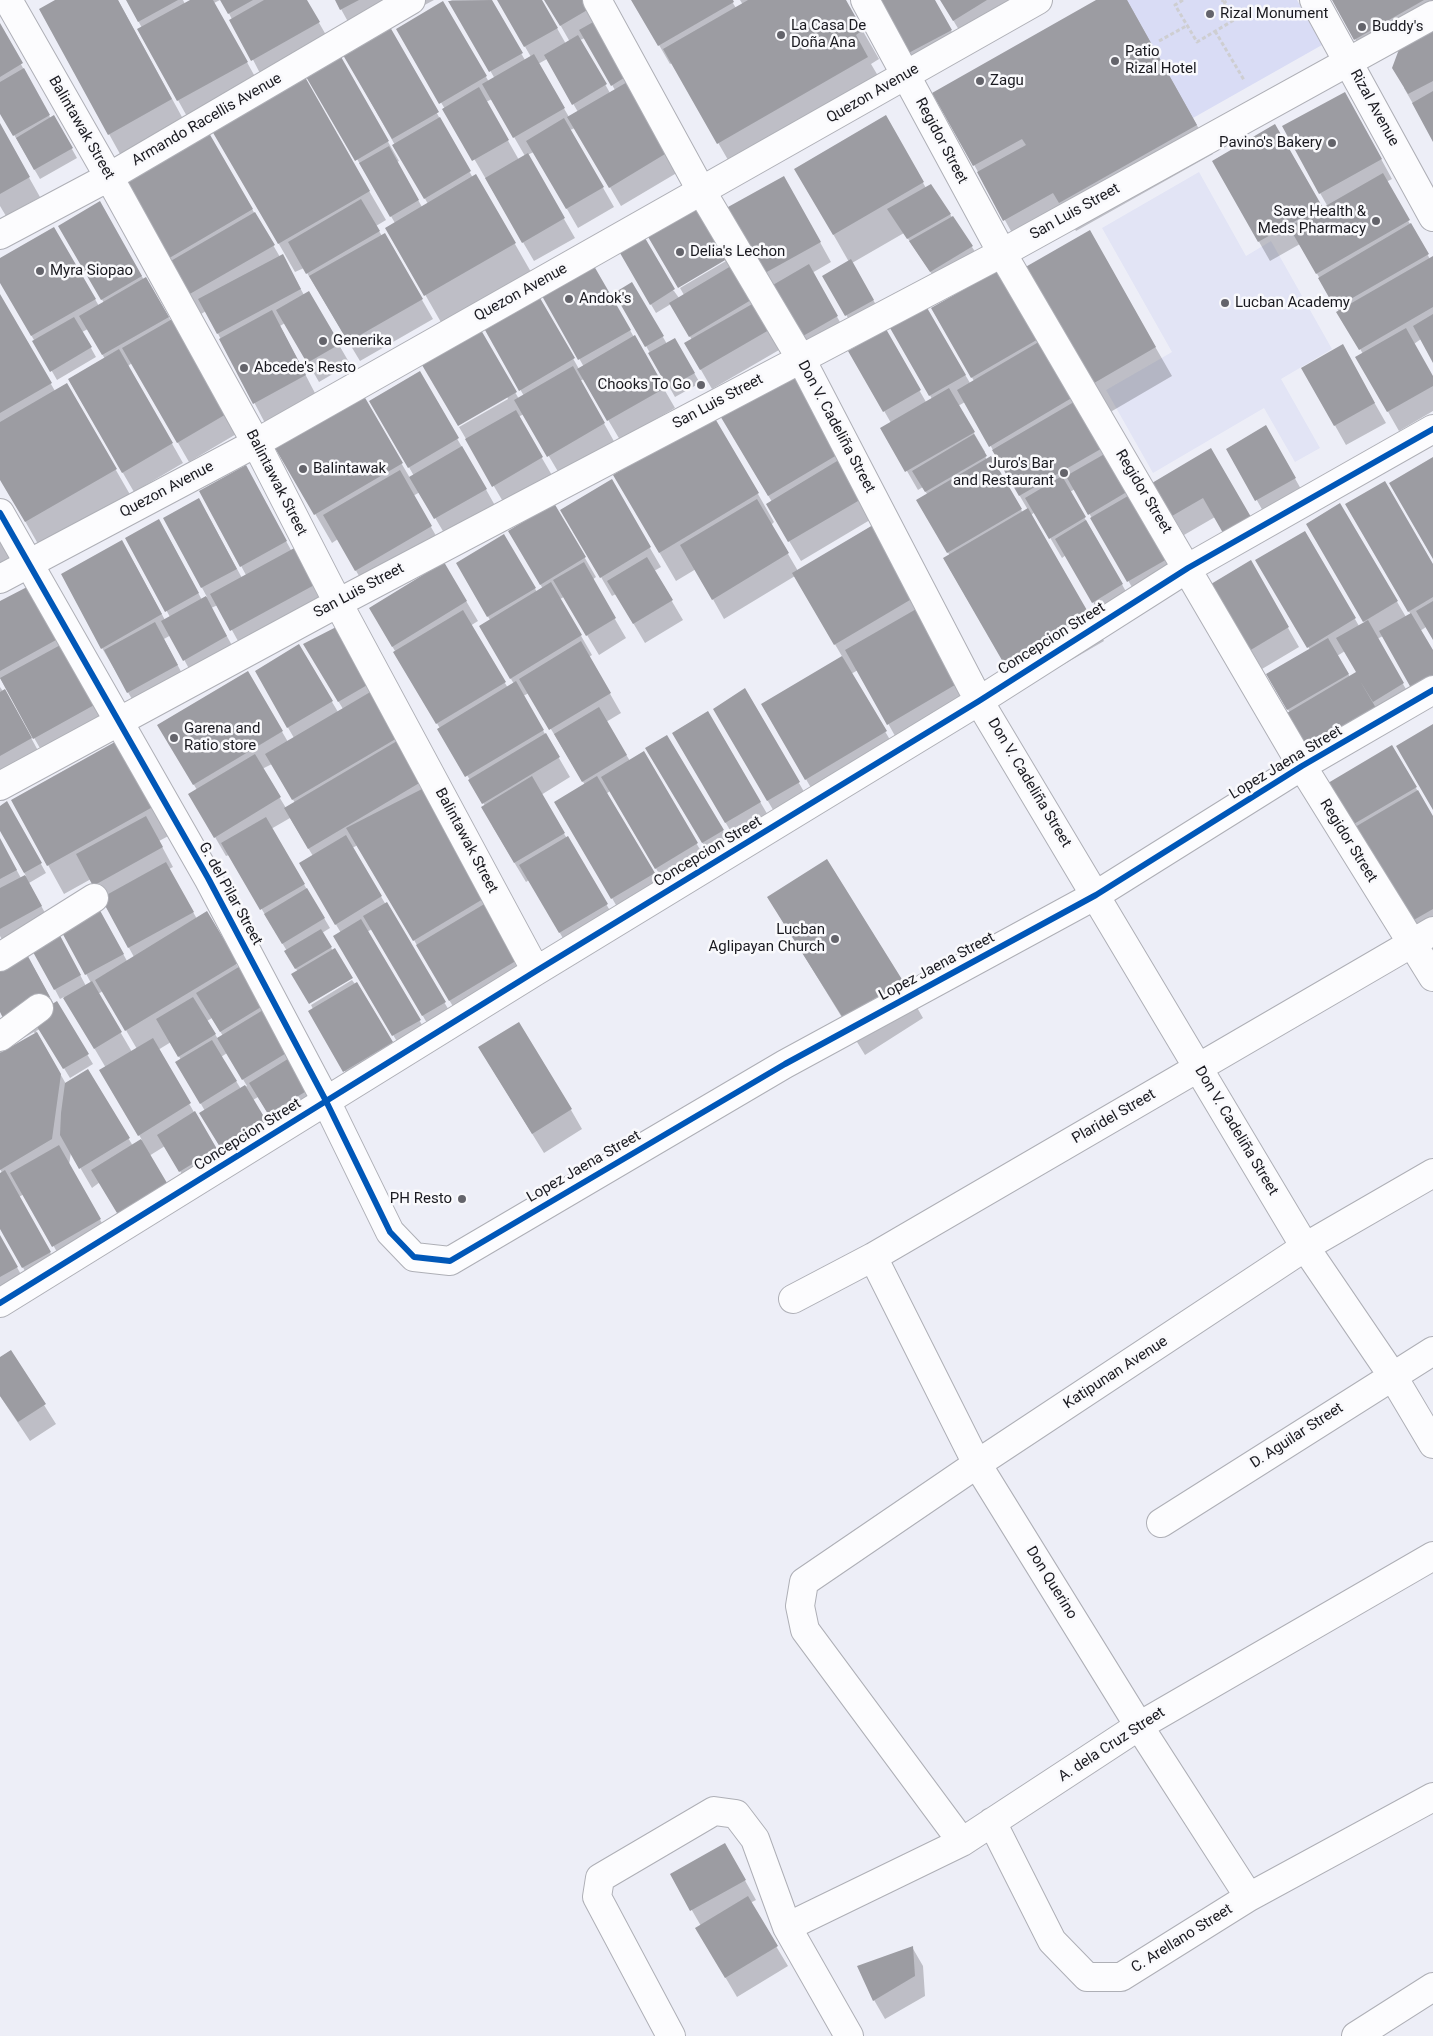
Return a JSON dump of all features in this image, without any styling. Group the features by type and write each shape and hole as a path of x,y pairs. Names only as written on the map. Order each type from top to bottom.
{"street":[{"name":"Armando Racellis Avenue","path":"0,235 109,178 412,0"},
{"name":"Don V. Cadeliña Street","path":"597,0 702,192 801,359 979,701 1305,1247 1392,1375 1433,1444"},
{"name":"Regidor Street","path":"865,0 1002,253 1188,568 1302,766 1422,937 1433,977"},
{"name":"Quezon Avenue","path":"0,579 256,443 1038,0"},
{"name":"Rizal Avenue","path":"1314,0 1433,216"},
{"name":"Balintawak Street","path":"9,4 109,178 256,443 338,603 536,971"},
{"name":"San Luis Street","path":"0,786 338,603 1002,253 1433,15"},
{"name":"Concepcion Street","path":"0,1303 536,971 979,701 1188,568 1433,429"},
{"name":"G. del Pilar Street","path":"0,513 208,878 326,1101 390,1232 414,1257 450,1261"},
{"name":"Lopez Jaena Street","path":"450,1261 785,1064 1096,895 1302,766 1433,690"},
{"path":"0,957 94,898"},
{"name":"Plaridel Street","path":"793,1299 873,1257 1422,937"},
{"path":"0,1037 39,1008"},
{"name":"Katipunan Avenue","path":"962,1842 805,1630 800,1606 804,1582 1305,1247 1433,1173"},
{"name":"Don Querino","path":"873,1257 978,1464 1139,1726 1249,1898"},
{"name":"D. Aguilar Street","path":"1161,1523 1392,1375 1433,1351"},
{"name":"A. dela Cruz Street","path":"787,1927 962,1842 1139,1726 1433,1556"},
{"name":"C. Arellano Street","path":"992,1822 1052,1941 1087,1977 1121,1977 1249,1898 1433,1797"},
{"path":"671,2036 598,1897 600,1878 714,1811 736,1814 755,1839 787,1927 849,2036"},
{"path":"1356,2036 1433,1988"}],"path":[{"path":"1183,0 1176,5 1197,42 1234,20 1223,2 1228,0"},
{"path":"1159,42 1188,25"},
{"path":"1215,31 1248,87"}],"shaded area":[{"path":"1127,0 1297,0 1322,45 1193,118"},
{"name":"Lucban Academy","path":"1199,172 1246,256 1271,241 1332,349 1281,379 1320,448 1295,462 1264,408 1153,473 1106,390 1172,352 1102,228"}],"building":[{"path":"55,0 118,0 172,99 108,135 39,9"},
{"path":"126,0 178,0 138,22"},
{"path":"190,0 213,0 248,62 177,101 137,29"},
{"path":"220,0 253,0 228,14"},
{"path":"264,0 307,0 320,22 251,61 229,20"},
{"path":"335,0 359,0 340,10"},
{"path":"492,0 523,53 489,72 448,1"},
{"path":"497,0 542,0 558,28 524,47"},
{"path":"544,0 583,0 589,9 560,26"},
{"path":"631,0 733,0 734,2 658,46"},
{"path":"748,0 846,0 863,30 856,35 868,57 717,144 663,49"},
{"path":"870,0 935,0 952,30 901,57"},
{"path":"940,0 987,0 953,21"},
{"path":"1096,0 1127,0 1197,125 1059,203 1053,193 1003,221 977,172 1026,145 1022,139 973,166 932,93"},
{"name":"Buddy's","path":"1332,0 1424,0 1354,40"},
{"path":"443,1 487,76 439,104 396,29"},
{"path":"595,21 627,76 611,86 579,30"},
{"path":"0,23 23,63 0,77"},
{"path":"1433,25 1433,81 1408,94 1392,68 1401,44"},
{"path":"390,27 439,112 392,139 343,55"},
{"path":"578,35 607,84 572,105 544,55"},
{"path":"534,54 565,108 513,138 482,84"},
{"path":"340,55 389,141 355,161 305,75"},
{"path":"24,68 50,115 13,136 0,114 0,82"},
{"path":"305,77 370,191 278,244 212,131"},
{"path":"629,81 670,151 609,188 567,117"},
{"path":"479,87 509,140 472,161 442,109"},
{"path":"1433,91 1433,142 1412,103"},
{"name":"Pavino's Bakery","path":"1345,92 1382,159 1319,194 1282,126"},
{"path":"54,115 73,148 34,170 16,138"},
{"path":"886,115 924,182 833,235 794,169"},
{"path":"440,117 471,171 424,199 392,145"},
{"path":"564,118 604,187 566,209 526,141"},
{"path":"0,123 30,177 0,194"},
{"path":"1275,124 1322,206 1258,242 1212,161"},
{"path":"209,133 253,209 166,260 123,183"},
{"path":"389,146 419,200 390,217 359,163"},
{"path":"528,153 565,218 522,243 485,178"},
{"path":"1383,173 1410,220 1316,274 1289,227"},
{"path":"476,174 516,243 424,296 385,228"},
{"path":"784,176 821,242 756,278 719,212"},
{"path":"931,184 951,214 907,239 887,209"},
{"path":"698,198 732,256 678,288 644,230"},
{"path":"361,199 380,231 306,274 288,242"},
{"path":"100,201 142,276 101,300 58,226"},
{"path":"255,212 275,245 188,295 169,262"},
{"path":"953,216 973,246 930,272 909,241"},
{"path":"1411,223 1429,254 1335,308 1318,278"},
{"name":"Myra Siopao","path":"54,227 96,299 31,336 0,283 0,258"},
{"path":"1090,230 1156,347 1089,386 1022,269"},
{"path":"385,233 423,299 348,342 309,276"},
{"path":"645,238 675,289 650,305 620,253"},
{"path":"283,254 301,289 217,334 198,299"},
{"path":"1433,256 1433,307 1359,350 1336,312"},
{"path":"851,259 874,300 845,316 822,276"},
{"path":"809,264 838,316 796,340 766,289"},
{"path":"594,266 631,330 578,360 542,296"},
{"path":"731,266 751,300 689,337 669,303"},
{"path":"1000,269 1040,338 971,378 931,308"},
{"path":"146,277 169,317 102,355 79,316"},
{"path":"632,282 664,336 645,347 614,293"},
{"path":"309,291 340,344 307,363 276,310"},
{"path":"0,294 52,383 0,413"},
{"path":"540,298 575,358 519,391 485,330"},
{"path":"754,303 769,330 700,370 684,343"},
{"path":"926,306 966,375 929,396 890,328"},
{"path":"272,310 306,375 253,404 219,339"},
{"path":"1433,314 1433,363 1413,326"},
{"path":"74,317 92,347 50,372 32,341"},
{"path":"174,318 228,413 177,443 122,348"},
{"path":"1406,328 1433,376 1433,386 1387,412 1355,357"},
{"path":"886,329 921,390 883,412 848,351"},
{"path":"481,330 517,392 458,426 422,365"},
{"path":"635,335 665,388 607,421 577,369"},
{"path":"675,338 695,373 668,388 648,353"},
{"path":"1042,340 1075,396 989,447 957,390"},
{"path":"1343,344 1375,403 1334,426 1301,368"},
{"path":"119,349 173,443 122,473 68,379"},
{"path":"573,366 605,423 547,457 514,400"},
{"path":"793,369 842,452 768,496 719,414"},
{"path":"420,371 459,438 408,468 369,401"},
{"path":"67,383 117,469 25,522 0,480 0,422"},
{"path":"949,388 975,432 905,472 880,428"},
{"path":"364,396 403,463 314,515 275,448"},
{"path":"1079,399 1106,446 1019,496 992,450"},
{"path":"516,410 543,457 492,487 465,439"},
{"path":"713,415 759,493 659,553 613,475"},
{"path":"1266,425 1296,478 1255,501 1226,449"},
{"path":"974,434 987,456 925,492 912,471"},
{"path":"462,446 487,489 434,519 409,477"},
{"path":"1211,448 1251,517 1223,533 1203,498 1172,516 1152,483"},
{"path":"1108,452 1130,490 1088,515 1066,476"},
{"path":"847,455 870,494 788,542 766,504"},
{"path":"991,456 1022,509 947,553 916,500"},
{"path":"1433,457 1433,559 1389,483"},
{"path":"246,465 287,541 240,567 199,491"},
{"path":"400,470 432,526 355,571 323,515"},
{"path":"1062,476 1086,517 1049,539 1025,498"},
{"path":"612,479 651,547 600,578 560,510"},
{"path":"1385,481 1433,564 1433,597 1408,612 1345,504"},
{"path":"1140,489 1176,554 1127,582 1090,518"},
{"path":"199,498 237,569 201,588 163,518"},
{"path":"757,499 789,553 712,600 680,545"},
{"path":"554,503 586,557 540,585 508,531"},
{"path":"1340,503 1398,601 1363,622 1306,524"},
{"path":"1028,508 1088,612 1003,662 943,558"},
{"path":"159,519 199,593 165,612 125,538"},
{"path":"1086,520 1123,584 1092,603 1055,539"},
{"path":"873,525 915,597 834,645 792,573"},
{"path":"1305,531 1356,618 1307,648 1255,560"},
{"path":"504,534 536,588 487,617 456,563"},
{"path":"122,540 162,614 101,649 61,574"},
{"path":"298,546 318,583 230,631 210,594"},
{"path":"647,557 673,600 633,624 607,581"},
{"path":"1251,560 1289,627 1249,651 1211,584"},
{"path":"444,562 467,601 392,647 369,608"},
{"path":"584,562 616,618 586,636 553,580"},
{"path":"551,582 582,635 510,679 479,626"},
{"path":"27,587 56,640 0,671 0,601"},
{"path":"206,596 227,636 183,661 161,621"},
{"path":"1433,601 1433,640 1416,611"},
{"path":"918,608 960,682 887,725 845,650"},
{"path":"463,610 506,682 436,724 393,652"},
{"path":"1411,613 1433,650 1433,675 1411,688 1379,631"},
{"path":"1368,620 1404,683 1373,702 1360,681 1376,708 1308,748 1287,713 1356,672 1336,638"},
{"path":"155,622 178,665 127,693 104,650"},
{"path":"340,625 369,684 338,702 303,644"},
{"path":"1328,638 1349,674 1287,710 1266,674"},
{"path":"581,641 611,693 549,730 519,679"},
{"path":"64,643 96,704 33,739 0,678"},
{"path":"299,644 333,701 287,728 255,671"},
{"path":"842,656 887,731 805,780 761,704"},
{"path":"248,671 283,731 193,785 157,725"},
{"path":"516,681 544,730 465,777 437,729"},
{"path":"745,688 800,782 767,801 713,709"},
{"path":"5,689 32,738 0,756 0,692"},
{"path":"372,691 399,737 292,800 265,754"},
{"path":"599,707 627,755 582,782 554,734"},
{"path":"708,711 761,802 725,823 672,733"},
{"path":"1433,724 1433,810 1396,746"},
{"path":"546,733 560,757 482,804 468,780"},
{"path":"667,735 724,830 702,843 645,748"},
{"path":"122,738 158,804 47,866 11,800"},
{"path":"397,741 421,782 308,849 284,808"},
{"path":"1392,745 1417,787 1347,828 1323,786"},
{"path":"644,751 698,843 655,869 601,777"},
{"path":"255,754 281,797 214,838 188,794"},
{"path":"532,776 565,833 514,863 481,807"},
{"path":"597,776 655,873 611,899 554,802"},
{"path":"422,789 483,899 413,941 346,828"},
{"path":"1418,790 1433,816 1433,909 1405,925 1350,830"},
{"path":"7,801 42,863 24,873 0,831 0,806"},
{"path":"146,816 163,847 93,886 76,854"},
{"path":"266,817 305,884 260,910 221,843"},
{"path":"346,835 382,896 335,925 299,863"},
{"path":"568,836 608,904 559,933 519,865"},
{"path":"0,838 17,870 0,879"},
{"name":"Lucban Aglipayan Church","path":"827,859 903,981 843,1018 767,897"},
{"path":"166,862 194,912 128,948 101,898"},
{"path":"25,875 42,906 0,929 0,888"},
{"path":"307,888 325,918 282,944 264,914"},
{"path":"387,902 446,1002 422,1016 363,916"},
{"path":"486,903 519,959 449,1001 416,945"},
{"path":"97,905 124,954 85,975 59,927"},
{"path":"207,911 238,963 125,1031 95,980"},
{"path":"361,919 421,1020 392,1036 333,936"},
{"path":"56,928 81,975 54,990 28,943"},
{"path":"321,929 332,947 295,969 284,951"},
{"path":"23,947 50,997 5,1022 0,1012 0,960"},
{"path":"335,948 353,978 309,1004 291,974"},
{"path":"242,965 266,1004 220,1032 196,993"},
{"path":"92,981 122,1032 94,1049 63,998"},
{"path":"357,982 393,1042 343,1072 308,1011"},
{"path":"193,997 216,1034 178,1057 156,1019"},
{"path":"57,1001 89,1054 63,1069 31,1017"},
{"path":"263,1010 288,1052 242,1080 217,1038"},
{"path":"519,1022 572,1109 532,1134 478,1047"},
{"path":"37,1032 61,1074 52,1139 0,1170 0,1053"},
{"path":"153,1038 191,1103 138,1136 99,1070"},
{"path":"212,1040 237,1081 200,1104 175,1062"},
{"path":"291,1057 310,1089 268,1114 249,1083"},
{"path":"88,1069 130,1138 79,1169 60,1135 61,1113 65,1083"},
{"path":"245,1085 266,1120 220,1147 199,1113"},
{"path":"195,1111 217,1149 179,1172 157,1135"},
{"path":"141,1139 170,1188 120,1218 91,1170"},
{"path":"59,1145 101,1219 52,1247 10,1173"},
{"path":"5,1170 51,1252 22,1268 0,1229 0,1173"},
{"path":"0,1235 18,1267 0,1277"},
{"path":"11,1350 46,1404 18,1422 0,1396 0,1357"},
{"path":"725,1843 746,1880 690,1911 670,1874"},
{"path":"748,1896 778,1946 725,1978 695,1928"},
{"path":"913,1946 915,1976 873,2001 857,1966"}],"cycle path":[{"path":"0,1303 536,971 979,701 1188,568 1433,429"},
{"path":"0,513 208,878 326,1101 390,1232 414,1257 450,1261 785,1064 1096,895 1302,766 1433,690"}],"place":[{"name":"Rizal Monument","path":"1210,14"},
{"name":"Buddy's","path":"1362,27"},
{"name":"La Casa De Doña Ana","path":"781,35"},
{"name":"Patio Rizal Hotel","path":"1115,61"},
{"name":"Zagu","path":"980,81"},
{"name":"Pavino's Bakery","path":"1332,143"},
{"name":"Save Health & Meds Pharmacy","path":"1376,221"},
{"name":"Delia's Lechon","path":"680,252"},
{"name":"Myra Siopao","path":"40,271"},
{"name":"Andok's","path":"569,299"},
{"name":"Lucban Academy","path":"1225,303"},
{"name":"Generika","path":"323,341"},
{"name":"Abcede's Resto","path":"244,368"},
{"name":"Chooks To Go","path":"701,385"},
{"name":"Balintawak","path":"303,469"},
{"name":"Juro's Bar and Restaurant","path":"1064,473"},
{"name":"Garena and Ratio store","path":"174,738"},
{"name":"Lucban Aglipayan Church","path":"835,939"},
{"name":"PH Resto","path":"462,1199"}]}
